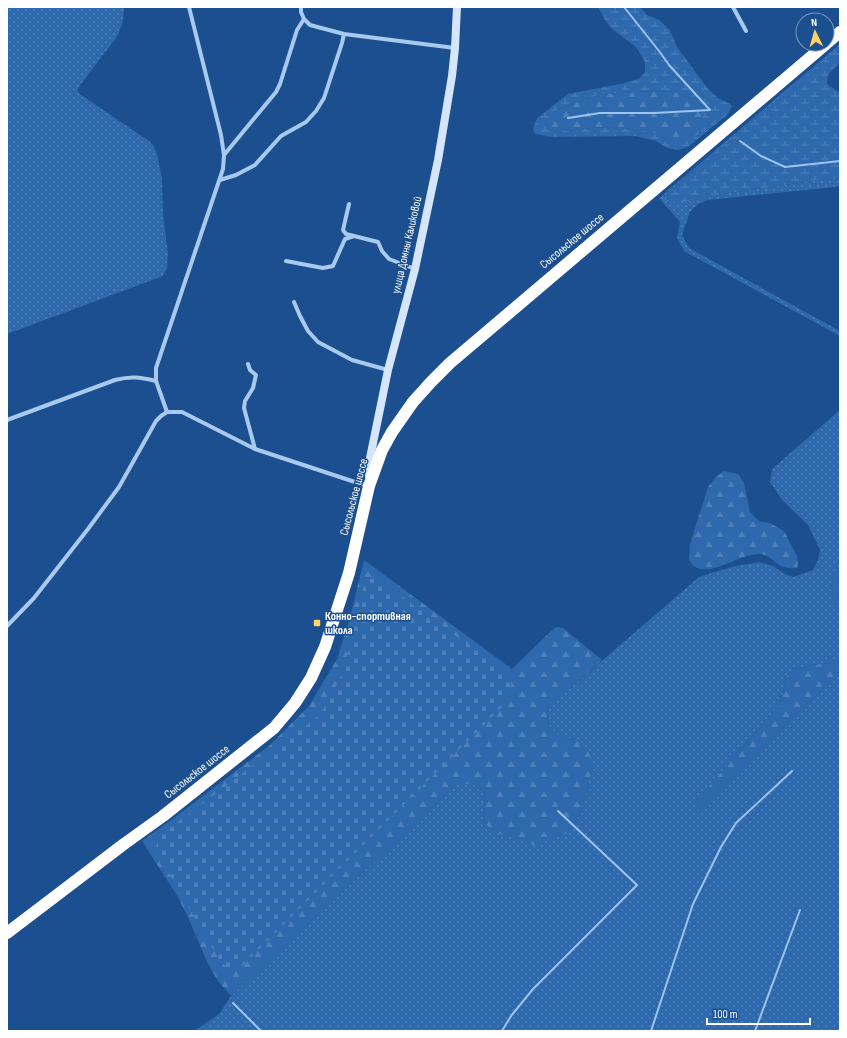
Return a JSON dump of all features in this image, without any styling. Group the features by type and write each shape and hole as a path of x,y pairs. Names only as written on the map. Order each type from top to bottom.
{"highway":[{"name":"Сысольское шоссе","path":"7,933 169,811 274,728 295,703 311,678 325,647 349,574 369,486 382,450 392,432 413,402 431,382 450,362 817,52"}],"main road":[{"name":"улица Домны Каликовой","path":"369,486 370,458 388,370 415,269 438,160 452,76 457,7"}],"street":[{"path":"167,412 156,381 156,368 224,169 224,155 221,135 189,7"},
{"path":"301,7 301,12 304,19 310,25 344,34 455,48"},
{"path":"733,7 746,31"},
{"path":"224,155 276,92 280,84 297,30 304,19"},
{"path":"220,180 236,175 255,165 281,136 306,122 316,111 324,98 344,34"},
{"path":"349,204 343,230 346,234 378,242 382,251 389,260 415,269"},
{"path":"286,261 323,268 333,266 345,240 354,236"},
{"path":"294,302 308,331 318,342 352,360 388,370"},
{"path":"248,364 250,370 256,375 253,388 245,401 244,408 255,449"},
{"path":"7,420 114,380 127,377 138,377 156,381"},
{"path":"7,626 34,598 88,529 119,487 156,421 167,412 182,412 255,449 369,486"}],"green space":[{"path":"7,7 124,7 122,23 116,38 78,88 78,91 80,94 153,145 157,154 162,179 163,215 168,254 167,268 163,276 7,334"},
{"path":"598,7 640,7 647,15 659,20 670,30 677,47 708,89 718,98 732,106 728,114 688,147 679,150 667,148 656,141 635,136 552,137 535,134 533,129 537,118 568,94 625,83 638,79 645,73 645,62 636,47 611,28","holes":["654,91 675,92 685,96 695,103 702,116 702,125 698,134 686,145 671,145 664,138 651,132 630,129 611,127 555,132 547,128 546,122 552,113 560,108 601,94"]},
{"path":"840,44 840,47 835,52 835,48"},
{"path":"840,47 840,62 828,75 827,84 840,93 840,177 729,193 689,201 666,201 664,198 665,195"},
{"path":"831,52 834,52 665,195 664,198 689,201 729,193 840,177 840,185 835,187 708,200 698,204 690,212 682,235 689,248 840,331 840,336 684,251 677,238 680,222 659,198"},
{"path":"654,91 675,92 685,96 695,103 702,116 702,125 698,134 686,145 671,145 664,138 651,132 630,129 611,127 555,132 547,128 546,122 552,113 560,108 601,94"},
{"path":"840,410 840,559 831,583 834,603 840,608 840,656 828,663 794,669 786,677 783,694 777,707 698,799 698,809 704,805 796,714 840,674 840,1031 189,1031 196,1030 219,1014 231,996 457,784 476,784 485,792 483,821 572,830 581,809 593,768 575,739 560,737 550,728 547,716 550,702 568,690 699,577 731,567 759,562 773,566 785,574 793,577 813,570 818,560 820,550 808,525 782,500 770,482 772,469"},
{"path":"724,471 738,474 744,483 750,512 759,521 770,523 784,531 797,556 797,568 787,568 761,554 753,554 710,569 695,567 690,562 690,544 708,487 716,477"},
{"path":"840,559 840,608 834,603 831,583"},
{"path":"364,560 512,669 556,627 563,628 602,660 568,690 550,702 547,716 550,728 560,736 575,739 588,750 593,768 581,809 572,830 557,838 533,845 494,832 483,821 485,792 476,784 457,784 231,996 218,981 208,964 178,897 142,841 270,745 309,706 337,659 349,621"},
{"path":"376,578 499,667 511,679 511,690 502,707 242,966 231,968 221,963 159,856 157,844 158,837 320,715 343,673 364,583 369,579"},
{"path":"840,656 840,674 796,714 704,805 698,810 695,808 698,799 777,707 783,694 786,677 794,669 828,663"}],"waterway":[{"path":"624,7 669,65 710,110"},
{"path":"568,118 600,113 654,113 710,110"},
{"path":"740,141 761,156 785,167 840,161"},
{"path":"651,1031 693,904 721,847 736,823 792,771"},
{"path":"502,1031 511,1016 533,989 637,885 558,811"},
{"path":"755,1031 800,910"},
{"path":"233,1003 261,1031"}],"place":[{"name":"Конно-спортивная школа","path":"317,623"}]}
